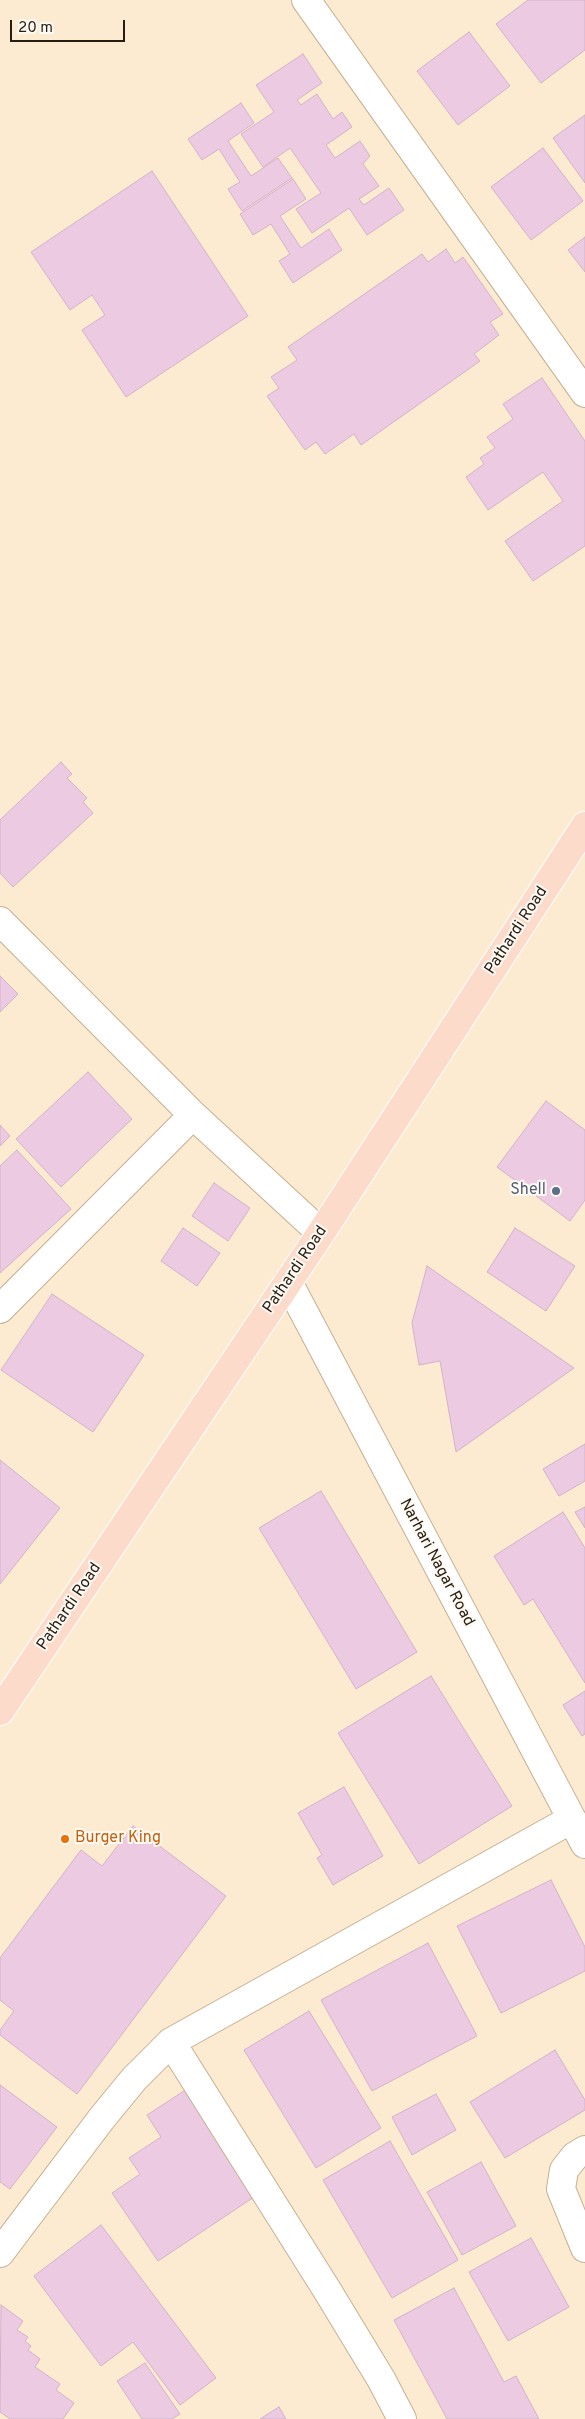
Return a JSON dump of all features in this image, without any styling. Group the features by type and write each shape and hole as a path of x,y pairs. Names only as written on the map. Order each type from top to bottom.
{"main road":[{"name":"Pathardi Road","path":"0,1711 321,1233 585,826"}],"street":[{"path":"314,3 585,393"},
{"path":"0,921 193,1115 321,1233"},
{"path":"1,1305 193,1115"},
{"name":"Narhari Nagar Road","path":"288,1282 585,1844"},
{"path":"0,2253 102,2118 134,2079 171,2042 572,1819"},
{"path":"171,2042 332,2298 381,2379 402,2419"},
{"path":"585,2150 575,2156 564,2170 561,2189 585,2248"}],"building":[{"path":"528,0 585,0 585,50 541,83 496,24"},
{"path":"469,32 510,86 458,125 417,71"},
{"path":"303,54 322,83 297,100 301,105 317,94 333,119 342,112 352,127 326,145 335,158 360,141 370,156 363,164 379,186 359,199 364,205 389,188 404,210 367,235 349,208 312,233 296,209 321,193 290,148 263,167 241,134 274,112 256,85"},
{"path":"241,103 254,123 228,141 251,176 278,158 292,178 242,211 228,189 240,182 219,149 202,160 188,139"},
{"path":"585,115 585,183 553,138"},
{"path":"543,148 583,201 531,240 491,187"},
{"path":"152,171 248,316 126,397 82,330 105,315 92,295 70,310 31,252"},
{"path":"293,179 306,199 280,216 301,248 329,229 342,250 293,283 279,261 290,254 271,224 253,235 240,214"},
{"path":"585,237 585,272 568,250"},
{"path":"446,249 455,263 463,257 503,314 490,322 499,335 474,354 480,361 361,445 354,434 325,454 316,442 305,450 267,396 279,388 271,377 297,360 288,347 422,254 428,262"},
{"path":"542,378 585,441 585,546 533,581 505,541 563,501 543,472 488,510 466,477 484,464 480,458 495,448 487,437 513,419 503,404"},
{"path":"61,762 72,774 67,778 87,798 83,802 93,813 13,887 0,873 0,820"},
{"path":"0,976 18,994 0,1012"},
{"path":"88,1072 132,1119 61,1187 16,1139"},
{"path":"546,1101 585,1130 585,1200 570,1221 497,1167"},
{"path":"0,1125 10,1136 0,1146"},
{"path":"17,1150 71,1209 0,1273 0,1166"},
{"path":"214,1183 250,1208 228,1241 192,1216"},
{"path":"183,1228 220,1253 197,1286 161,1261"},
{"path":"515,1228 575,1266 546,1311 487,1272"},
{"path":"427,1266 574,1368 456,1452 440,1361 419,1365 412,1323"},
{"path":"52,1294 144,1355 93,1432 1,1370"},
{"path":"585,1444 585,1481 559,1496 543,1469"},
{"path":"0,1460 60,1508 0,1584"},
{"path":"321,1491 417,1652 356,1689 259,1528"},
{"path":"585,1507 585,1528 575,1512"},
{"path":"563,1512 585,1548 585,1683 533,1599 524,1605 494,1556"},
{"path":"431,1676 512,1806 419,1864 338,1733"},
{"path":"585,1691 585,1734 582,1736 563,1705"},
{"path":"344,1787 383,1856 333,1885 317,1858 322,1855 298,1813"},
{"path":"133,1826 226,1896 77,2094 0,2035 0,2030 14,2011 0,2000 0,1958 81,1850 102,1866"},
{"path":"551,1880 585,1947 585,1971 501,2013 457,1926"},
{"path":"428,1943 477,2036 372,2091 321,2000"},
{"path":"309,2011 381,2128 316,2168 244,2050"},
{"path":"555,2050 585,2100 585,2110 505,2158 470,2102"},
{"path":"0,2085 57,2127 10,2189 0,2182"},
{"path":"187,2089 257,2195 158,2261 112,2193 140,2174 129,2158 161,2137 147,2115"},
{"path":"436,2094 456,2130 412,2155 392,2117"},
{"path":"390,2141 458,2260 392,2298 323,2180"},
{"path":"481,2162 516,2226 462,2255 427,2192"},
{"path":"101,2225 216,2378 180,2405 133,2342 101,2366 34,2276"},
{"path":"531,2238 569,2307 508,2341 469,2272"},
{"path":"454,2288 504,2382 516,2376 539,2419 447,2419 394,2320"},
{"path":"1,2305 23,2321 17,2330 28,2337 25,2341 31,2346 28,2350 40,2359 35,2367 60,2384 56,2390 74,2403 63,2419 10,2419 0,2412"},
{"path":"145,2363 180,2414 172,2419 142,2419 117,2381"},
{"path":"279,2407 286,2419 260,2419"}],"place":[{"name":"Shell","path":"556,1191"},
{"name":"Burger King","path":"65,1839"}]}
